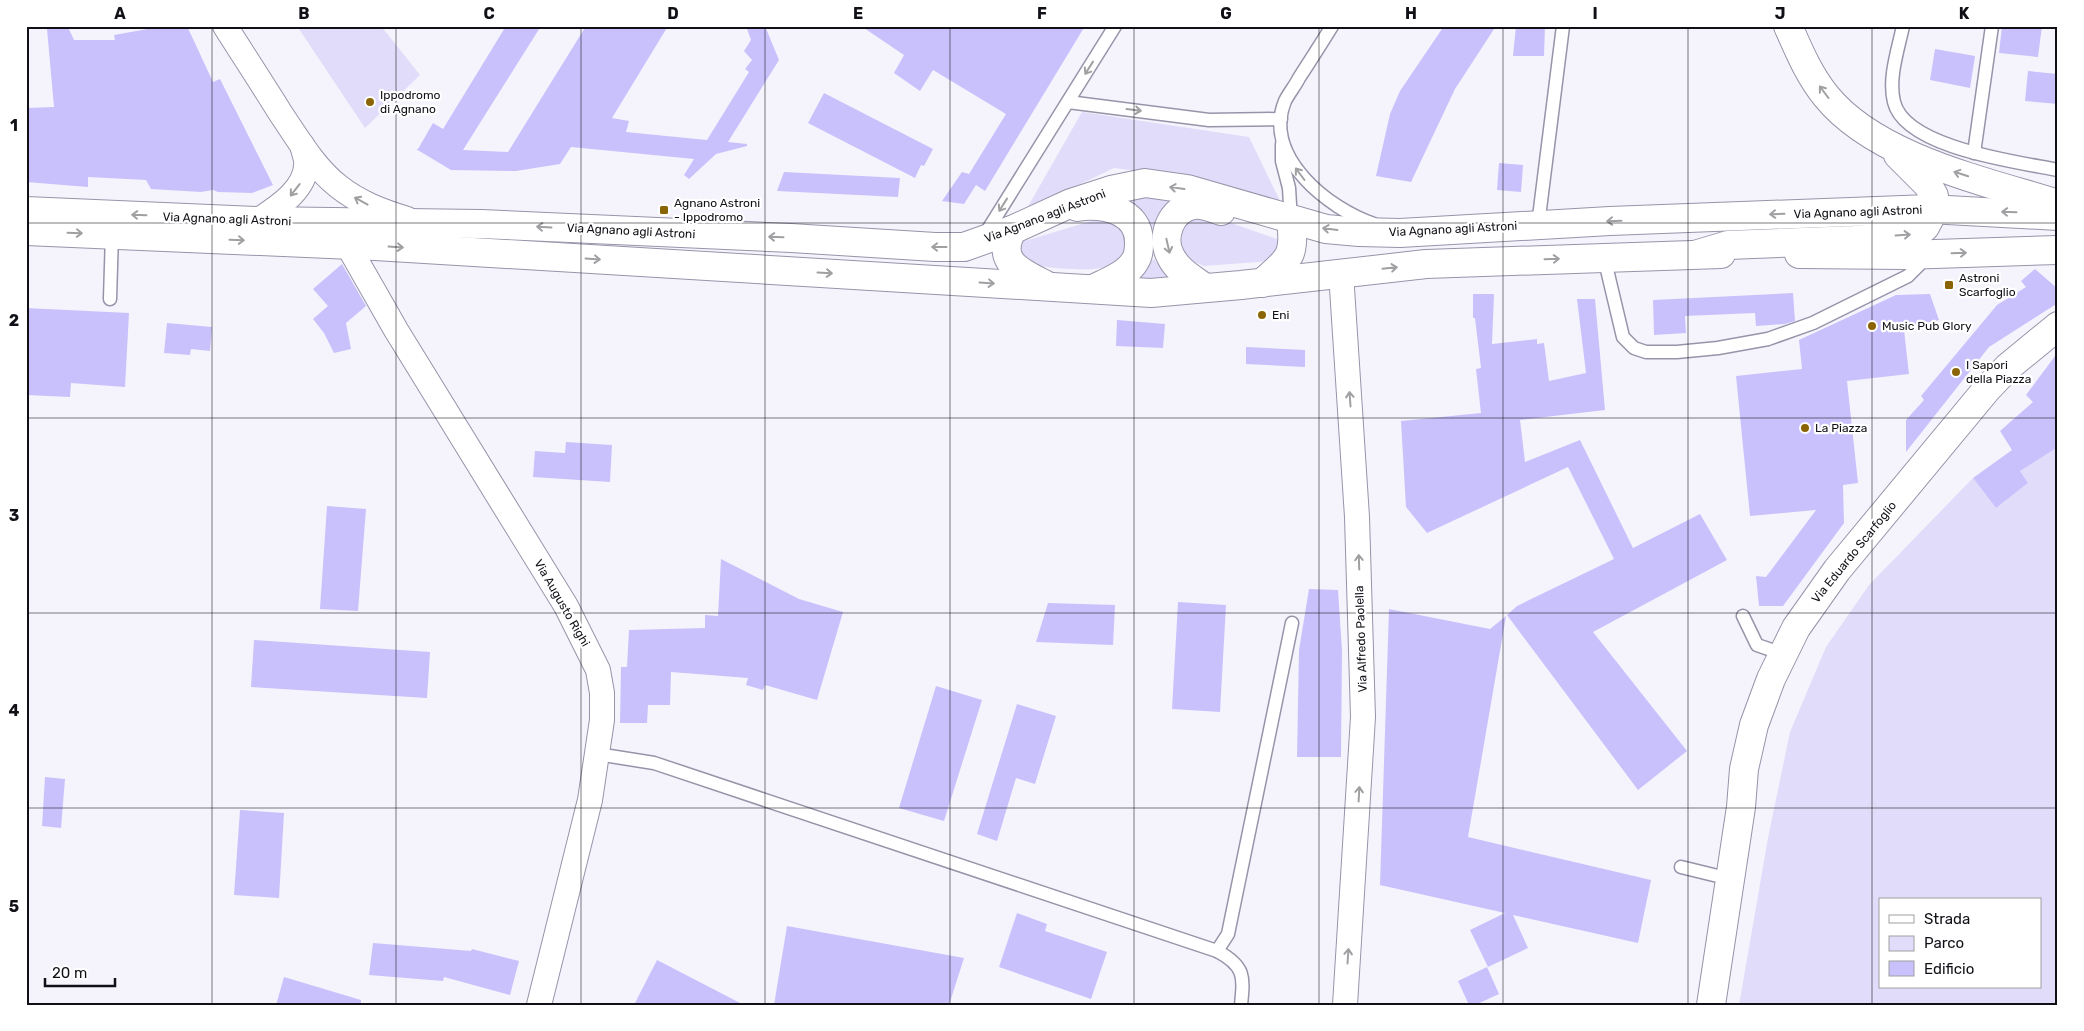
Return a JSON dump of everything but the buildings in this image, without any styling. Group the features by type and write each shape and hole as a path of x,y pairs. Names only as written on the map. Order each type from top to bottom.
{"main road":[{"path":"1698,254 1728,245 1854,240 1913,235 1925,227 1934,210 1934,196 1928,185 1914,170 1886,144 1842,113 1826,96 1808,71 1788,26"},
{"path":"1886,144 1958,173 2058,204"},
{"name":"Via Agnano agli Astroni","path":"26,231 112,234 344,233 423,224 481,224 791,238 935,247 964,246 1012,230 1054,210 1111,190 1145,183 1186,189 1326,230 1400,233 1538,225 1934,210 2058,216"},
{"path":"1205,288 1174,263 1166,245 1169,226 1175,217 1183,210 1194,205 1205,206 1253,221 1272,223 1291,221 1294,238 1286,262 1262,283"},
{"path":"1054,210 1085,206 1114,209 1128,217 1135,224 1139,237 1139,251 1135,262 1114,279 1093,289"},
{"name":"Via Agnano agli Astroni","path":"26,211 257,221 344,233 1151,293 1262,283 1426,264 1698,254 1930,254 2058,250"},
{"path":"1012,230 1006,242 1007,258 1013,266 1049,286"},
{"name":"Via Eduardo Scarfoglio","path":"1711,1005 1741,808 1744,769 1761,703 1782,654 1796,628 1836,570 1987,389 2008,368 2058,326"}],"street":[{"path":"225,26 302,145 323,172 338,186 360,201 380,210 423,224"},
{"path":"257,221 284,202 299,185 305,174 306,161 302,145"},
{"name":"Via Augusto Righi","path":"344,233 396,330 561,598 598,670 602,694 602,720 590,800 539,1005"},
{"name":"Via Alfredo Paolella","path":"1341,273 1358,517 1363,716 1345,1005"}],"lane":[{"path":"981,241 1115,26"},
{"path":"1291,221 1289,188 1282,161 1281,119 1285,101 1332,26"},
{"path":"1538,225 1563,26"},
{"path":"1903,26 1892,89 1894,103 1899,115 1924,134 1974,153 2058,170"},
{"path":"1974,153 1992,26"},
{"path":"1068,102 1209,120 1281,119"},
{"path":"1282,135 1295,167 1319,193 1338,207 1362,220 1400,233"},
{"path":"110,299 112,234"},
{"path":"1604,257 1623,337 1634,348 1646,352 1677,352 1718,348 1768,339 1813,323 1908,276 1930,254"},
{"path":"1743,616 1757,645 1782,654"},
{"path":"1217,951 1228,934 1292,623"},
{"path":"597,754 654,763 1217,951 1232,959 1239,969 1244,981 1242,1005"},
{"path":"1681,867 1730,879"}],"green space":[{"name":"Ippodromo di Agnano","path":"297,26 381,26 420,75 365,128"},
{"path":"1082,112 1249,137 1280,201 1187,177 1114,168 1026,210"},
{"path":"1144,193 1188,199 1170,205 1150,230 1116,201"},
{"path":"1208,215 1283,241 1272,261 1204,266 1190,260 1179,247 1178,233 1188,221"},
{"path":"1098,219 1119,224 1125,235 1127,242 1125,255 1117,263 1088,269 1029,265 1012,245"},
{"path":"1154,259 1173,282 1130,280"},
{"path":"2058,447 2058,1005 1739,1005 1768,838 1790,732 1826,647 1869,585 1973,478 1996,508 2028,483 2020,471"}],"place":[{"name":"Ippodromo di Agnano","path":"370,102"},
{"name":"Agnano Astroni - Ippodromo","path":"664,210"},
{"name":"Astroni Scarfoglio","path":"1949,285"},
{"name":"Eni","path":"1262,315"},
{"name":"Music Pub Glory","path":"1872,326"},
{"name":"I Sapori della Piazza","path":"1956,372"},
{"name":"La Piazza","path":"1805,428"}]}
